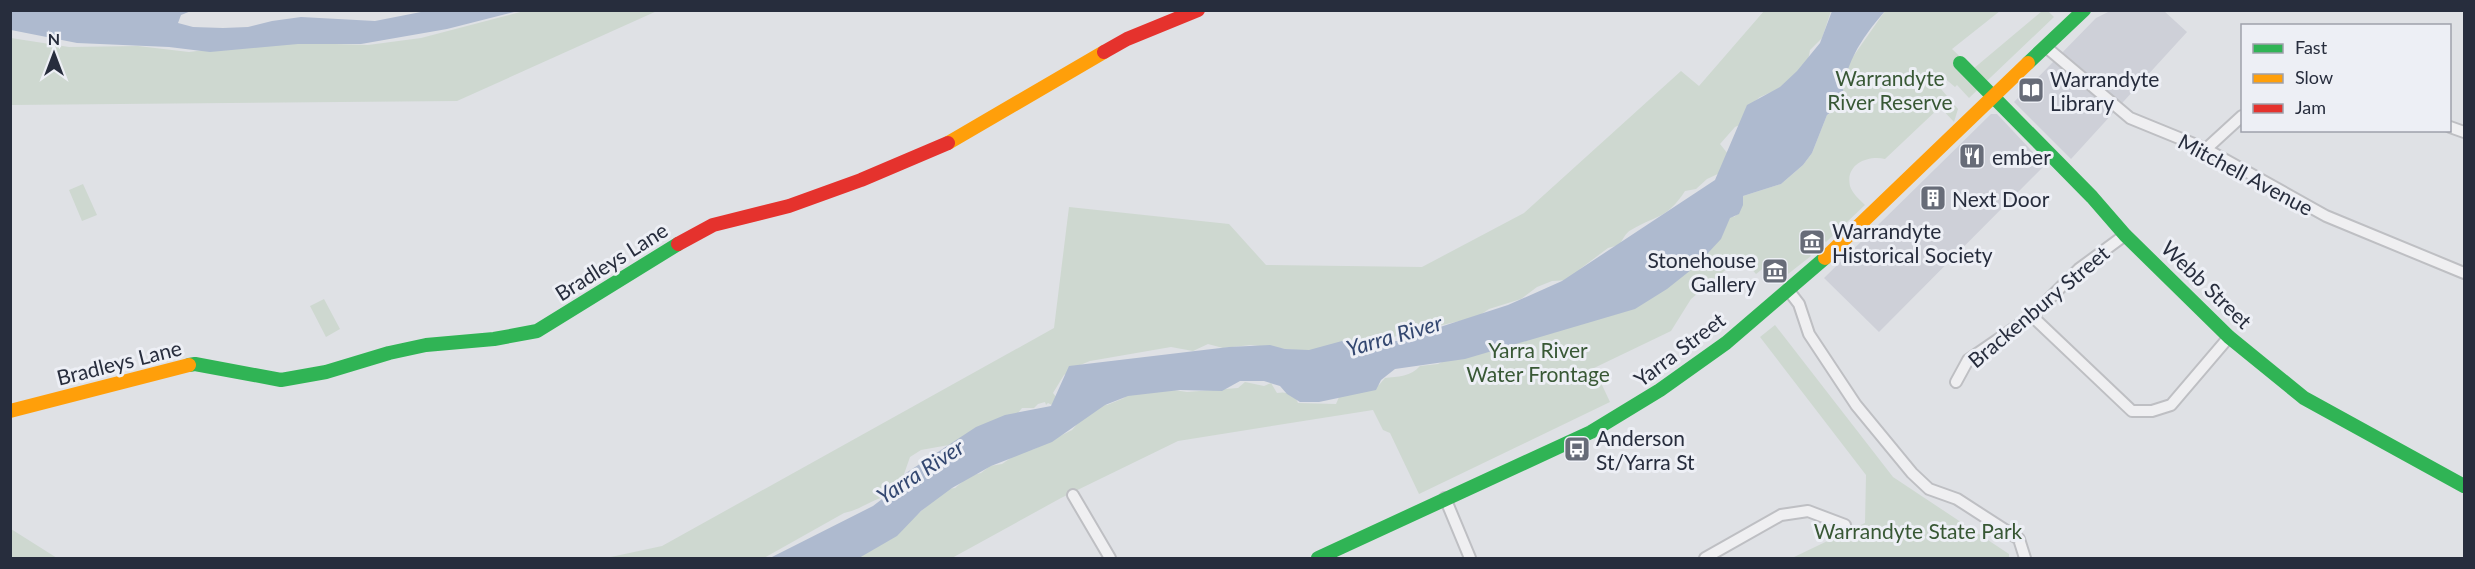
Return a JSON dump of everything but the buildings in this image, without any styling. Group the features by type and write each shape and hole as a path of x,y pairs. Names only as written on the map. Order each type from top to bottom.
{"street":[{"name":"Bradleys Lane","path":"10,411 195,364 281,380 326,372 389,353 426,345 494,339 537,331 713,225 789,206 861,180 942,146 1127,39 1198,10"},
{"name":"Yarra Street","path":"1318,558 1591,432 1633,409 1674,382 1789,291 1883,204 2084,10"},
{"name":"Mitchell Avenue","path":"2046,47 2122,114 2206,149 2326,216 2464,273"},
{"name":"Webb Street","path":"1960,63 2092,197 2125,235 2229,337 2304,398 2464,486"},
{"path":"2206,149 2241,117"},
{"name":"Brackenbury Street","path":"1956,382 1968,360 2032,316 2079,268 2125,235"},
{"path":"1789,291 1799,304 1809,334 1856,405 1912,473 1929,489 1957,499 2019,538 2025,558"},
{"path":"2032,316 2132,411 2152,411 2171,405 2229,337"},
{"path":"1073,495 1110,558"},
{"path":"1445,498 1470,558"},
{"path":"1705,558 1781,515 1808,510 1845,525"}],"shaded area":[{"path":"2110,11 2164,11 2187,32 2071,159 2014,102 2096,18"},
{"path":"1991,114 1997,114 2045,165 1879,332 1824,278"}],"green space":[{"path":"524,11 657,11 457,101 11,105 11,38 69,47 138,46 189,52 269,42 368,45 421,38"},
{"path":"1764,11 1831,11 1822,38 1810,50 1808,61 1799,80 1760,97 1750,105 1742,124 1735,127 1720,144 1728,154 1720,173 1707,179 1696,189 1685,191 1667,212 1629,231 1619,245 1608,248 1580,269 1578,277 1552,281 1537,287 1521,299 1489,309 1477,317 1399,335 1377,344 1304,351 1251,345 1223,348 1208,344 1193,351 1171,347 1090,361 1064,375 1053,393 1056,397 1054,406 1048,403 1046,405 1045,402 1034,408 1022,408 1010,423 960,443 921,450 910,457 903,477 885,497 844,513 764,558 606,558 662,546 1054,328 1069,207 1229,224 1266,265 1422,267 1524,213 1681,71 1699,86"},
{"path":"1885,11 2000,11 1952,49 1973,69 2042,11 2048,11 2054,17 1969,98 1957,85 1955,87 1942,76 1936,83 1958,109 1954,122 1940,107 1885,159 1872,158 1854,167 1849,178 1850,186 1854,194 1865,205 1826,242 1814,230 1799,243 1811,256 1788,274 1775,259 1756,274 1741,257 1691,299 1671,331 1594,368 1610,402 1419,494 1390,433 1383,430 1373,410 1178,441 1061,498 952,558 852,558 875,545 890,540 947,489 955,488 969,476 981,473 990,466 1002,464 1018,453 1034,449 1072,430 1087,413 1102,402 1107,405 1124,398 1135,384 1187,392 1238,388 1245,382 1264,386 1271,383 1277,393 1290,394 1298,403 1336,404 1339,397 1379,385 1385,378 1409,374 1420,366 1438,364 1732,215 1734,217 1740,210 1743,196 1781,184 1803,165 1812,153 1827,115 1835,111 1841,97 1850,61"},
{"path":"83,184 97,215 82,221 69,190"},
{"path":"324,299 340,329 326,337 310,306"},
{"name":"Warrandyte State Park","path":"1775,325 1893,477 2009,554 2009,558 1792,558 1865,523 1866,475 1760,337"},
{"path":"11,529 57,558 11,558"}],"water":[{"path":"11,11 191,11 181,15 178,23 193,27 223,28 248,27 301,17 375,21 426,11 518,11 447,29 361,44 298,44 210,52 169,47 77,43 11,30"},
{"name":"Yarra River","path":"1832,11 1885,11 1868,32 1855,54 1849,66 1842,104 1827,115 1812,153 1803,165 1781,184 1743,196 1743,205 1739,214 1730,218 1721,239 1696,266 1667,289 1635,309 1465,359 1395,369 1381,380 1376,390 1319,402 1300,402 1287,394 1280,386 1264,381 1240,381 1222,391 1180,390 1128,396 1105,405 1052,442 991,466 952,488 921,511 897,536 859,558 770,558 873,506 890,493 906,473 976,427 1005,415 1051,406 1069,366 1229,347 1270,345 1285,349 1309,350 1342,341 1374,344 1397,341 1508,305 1562,281 1715,180 1747,105 1780,87 1797,71 1820,43"}],"traffic: fast":[{"path":"2028,63 2084,10"},
{"path":"1960,63 2092,197 2125,235 2229,337 2304,398 2464,486"},
{"path":"189,365 195,364 281,380 326,372 389,353 426,345 494,339 537,331 678,244"},
{"path":"1318,558 1591,432 1660,390 1726,343 1825,258"}],"traffic: slow":[{"path":"948,143 1104,52"},
{"path":"1825,258 2028,63"},
{"path":"10,411 189,365"}],"traffic: jam":[{"path":"1104,52 1127,39 1198,10"},
{"path":"678,244 713,225 789,206 861,180 948,143"}],"place":[{"name":"Warrandyte Library","path":"2031,90"},
{"name":"ember","path":"1972,156"},
{"name":"Next Door","path":"1933,198"},
{"name":"Warrandyte Historical Society","path":"1812,242"},
{"name":"Stonehouse Gallery","path":"1775,271"},
{"name":"Anderson St/Yarra St","path":"1577,449"}],"park label":[{"name":"Warrandyte River Reserve","path":"1890,89"},
{"name":"Yarra River Water Frontage","path":"1538,361"}]}
